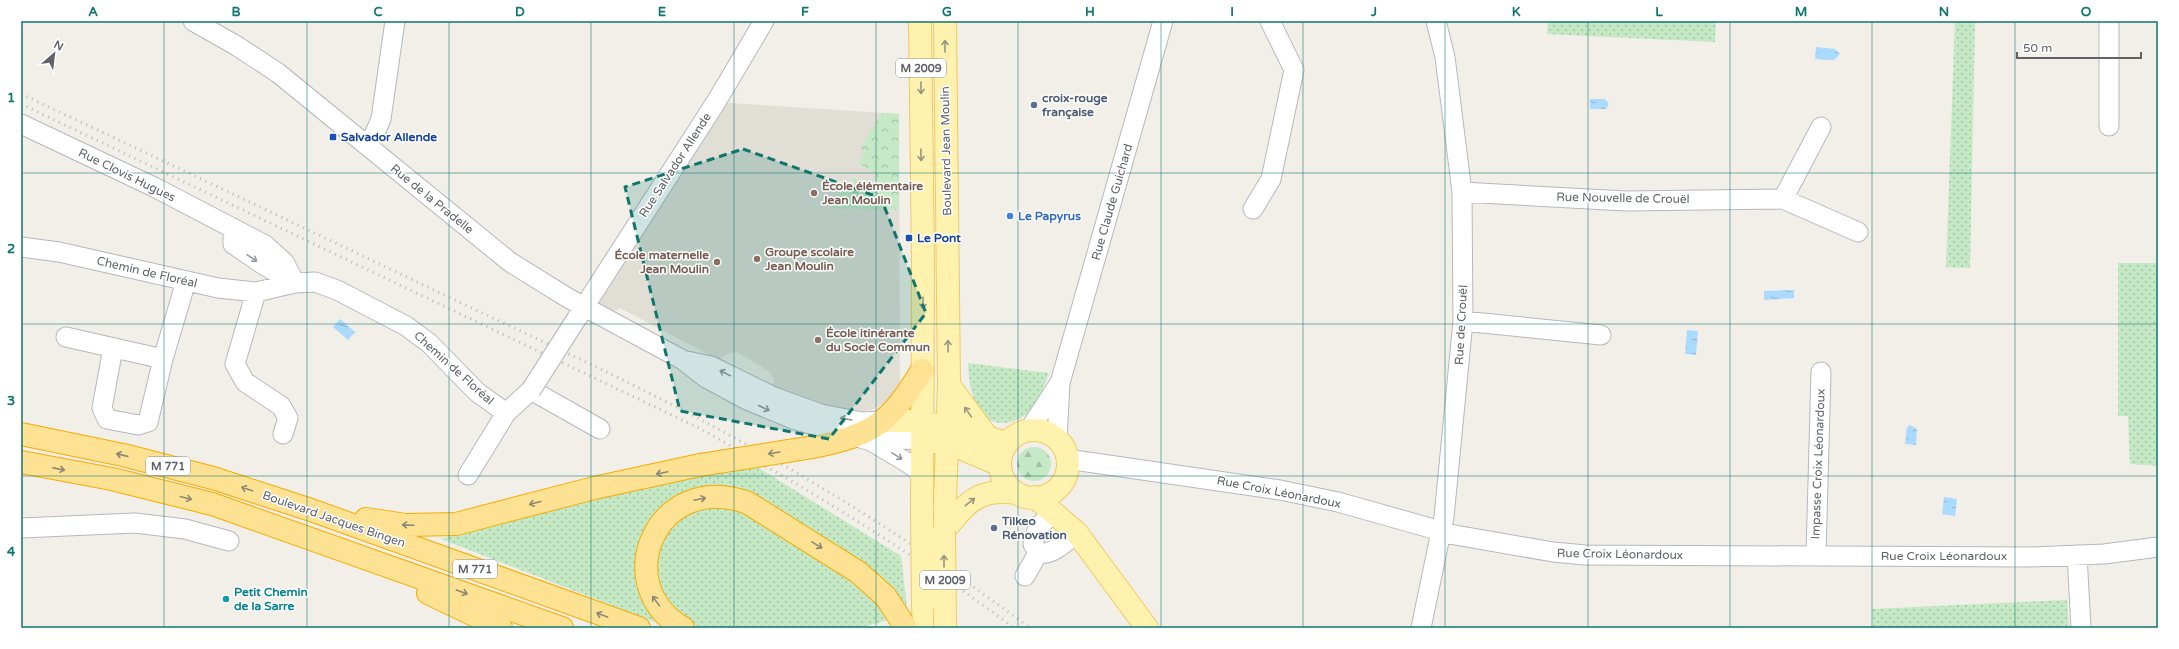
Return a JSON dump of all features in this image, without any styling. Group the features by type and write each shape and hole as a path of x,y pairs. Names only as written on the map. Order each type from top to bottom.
{"highway":[{"path":"311,510 406,525 456,524 594,488 700,465 863,439 884,421 905,398 922,370"},
{"name":"Boulevard Jacques Bingen","path":"21,434 123,455 213,478 311,510 639,628"},
{"name":"Boulevard Jacques Bingen","path":"21,462 112,479 212,504 562,628"},
{"path":"683,628 676,624 653,598 647,579 647,558 651,541 659,526 680,506 698,498 718,496 734,498 748,503 858,572 886,597 906,628"},
{"path":"320,541 501,628"}],"main road":[{"name":"Boulevard Jean Moulin","path":"920,21 922,431"},
{"name":"Boulevard Jean Moulin","path":"945,21 949,385 947,435"},
{"path":"949,385 998,440 1003,449 1000,465 1005,481 1053,513 1077,533 1146,628"},
{"path":"884,421 922,431 998,440 1030,430 1045,432 1058,440 1066,452 1067,459 1064,478 1059,486 1048,494 1026,495 1001,491 987,492 976,497 962,508 944,531"},
{"name":"M 2009","path":"922,431 921,473 924,628"},
{"path":"947,435 978,454 1000,465"},
{"name":"M 2009","path":"945,628 944,531 947,435"},
{"path":"1059,486 1077,533"}],"street":[{"name":"Rue de la Pradelle","path":"193,21 263,62 510,262 580,313 683,360 711,366 774,398 821,414 862,422 884,421"},
{"path":"366,145 374,135 381,119 395,21"},
{"name":"Rue Claude Guichard","path":"1058,440 1060,383 1163,21"},
{"path":"1253,209 1271,179 1294,70 1270,21"},
{"name":"Rue de Crouël","path":"1421,628 1441,531 1452,449 1463,321 1462,192 1445,57 1436,21"},
{"path":"2109,21 2109,126"},
{"name":"Rue Salvador Allende","path":"580,313 716,102 764,22"},
{"name":"Rue Clovis Hugues","path":"21,124 154,187 233,228 233,244 262,264 295,283"},
{"path":"1783,199 1821,128"},
{"name":"Rue Nouvelle de Crouël","path":"1462,192 1626,201 1783,199 1858,232"},
{"name":"Chemin de Floréal","path":"21,247 58,252 218,288 256,292 295,283 315,282 337,290 406,326 429,343 477,392 506,413 531,390 580,313"},
{"path":"113,348 102,408 107,419 138,425 148,422 163,359 186,281"},
{"path":"256,292 236,364 245,382 281,406 288,418 283,434"},
{"path":"1463,321 1601,335"},
{"path":"66,337 163,359"},
{"name":"Rue de la Pradelle","path":"683,360 706,378 768,410 863,439"},
{"name":"Impasse Croix Léonardoux","path":"1816,555 1821,372"},
{"name":"Rue Claude Guichard","path":"1030,430 1060,383"},
{"path":"531,390 600,429"},
{"path":"468,476 506,413"},
{"path":"863,439 922,431"},
{"path":"863,439 908,463 921,473"},
{"name":"Rue Croix Léonardoux","path":"1067,459 1311,496 1441,531 1552,552 1585,555 2030,557 2076,555 2158,547"},
{"path":"1038,553 1033,544 1038,527 1053,513"},
{"path":"21,528 135,523 185,528 229,542"},
{"path":"1038,553 1047,553 1057,548 1077,533"},
{"path":"1025,576 1038,553"},
{"path":"2076,555 2081,628"}],"highlighted area":[{"path":"743,149 881,198 926,313 829,439 680,411 625,187"}],"shaded area":[{"name":"Groupe scolaire Jean Moulin","path":"716,102 899,114 900,384 891,398 874,409 857,413 804,400 772,387 774,381 770,372 737,352 729,353 719,360 620,308 603,318 584,308"}],"green space":[{"path":"1548,21 1716,21 1715,42 1547,34"},
{"path":"1955,21 1975,21 1970,268 1946,267"},
{"path":"882,113 899,114 899,210 831,208 841,189 845,191 854,178 875,189 876,174 858,163 866,151 860,149"},
{"path":"2118,263 2158,263 2158,466 2130,464 2128,416 2118,416"},
{"path":"968,363 1049,373 1040,397 1032,409 1019,419 1012,422 994,422 980,411 975,402 970,382"},
{"path":"1037,447 1046,452 1050,457 1050,471 1046,476 1041,480 1031,481 1027,480 1018,471 1017,461 1018,457 1027,448"},
{"path":"754,465 901,556 907,608 898,600 728,488 640,544 636,566 637,585 644,603 655,622 441,539 582,496"},
{"path":"716,507 734,509 761,520 847,574 886,613 888,620 866,626 867,628 700,628 686,619 665,595 659,581 657,567 658,552 664,538 686,513"},
{"path":"2067,600 2069,628 1873,628 1872,609"}],"water":[{"path":"1816,47 1835,49 1840,54 1834,60 1815,59"},
{"path":"1590,99 1605,99 1609,104 1606,109 1590,109"},
{"path":"1794,290 1794,298 1764,300 1764,291"},
{"path":"340,319 355,332 348,340 333,327"},
{"path":"1687,330 1698,331 1696,355 1685,354"},
{"path":"1910,425 1917,429 1916,445 1905,444 1907,427"},
{"path":"1944,497 1957,499 1955,516 1942,514"}],"railway":[{"path":"21,94 571,355 705,422 831,493 952,572 1030,628"},
{"path":"21,104 699,428 780,474 860,523 938,574 1014,628"}],"place":[{"name":"croix-rouge française","path":"1034,105"},
{"name":"Salvador Allende","path":"333,137"},
{"name":"École élémentaire Jean Moulin","path":"814,193"},
{"name":"Le Papyrus","path":"1010,216"},
{"name":"Le Pont","path":"909,238"},
{"name":"Groupe scolaire Jean Moulin","path":"757,259"},
{"name":"École maternelle Jean Moulin","path":"717,262"},
{"name":"École itinérante du Socle Commun","path":"818,340"},
{"name":"Tilkeo Rénovation","path":"994,528"},
{"name":"Petit Chemin de la Sarre","path":"226,599"}]}
